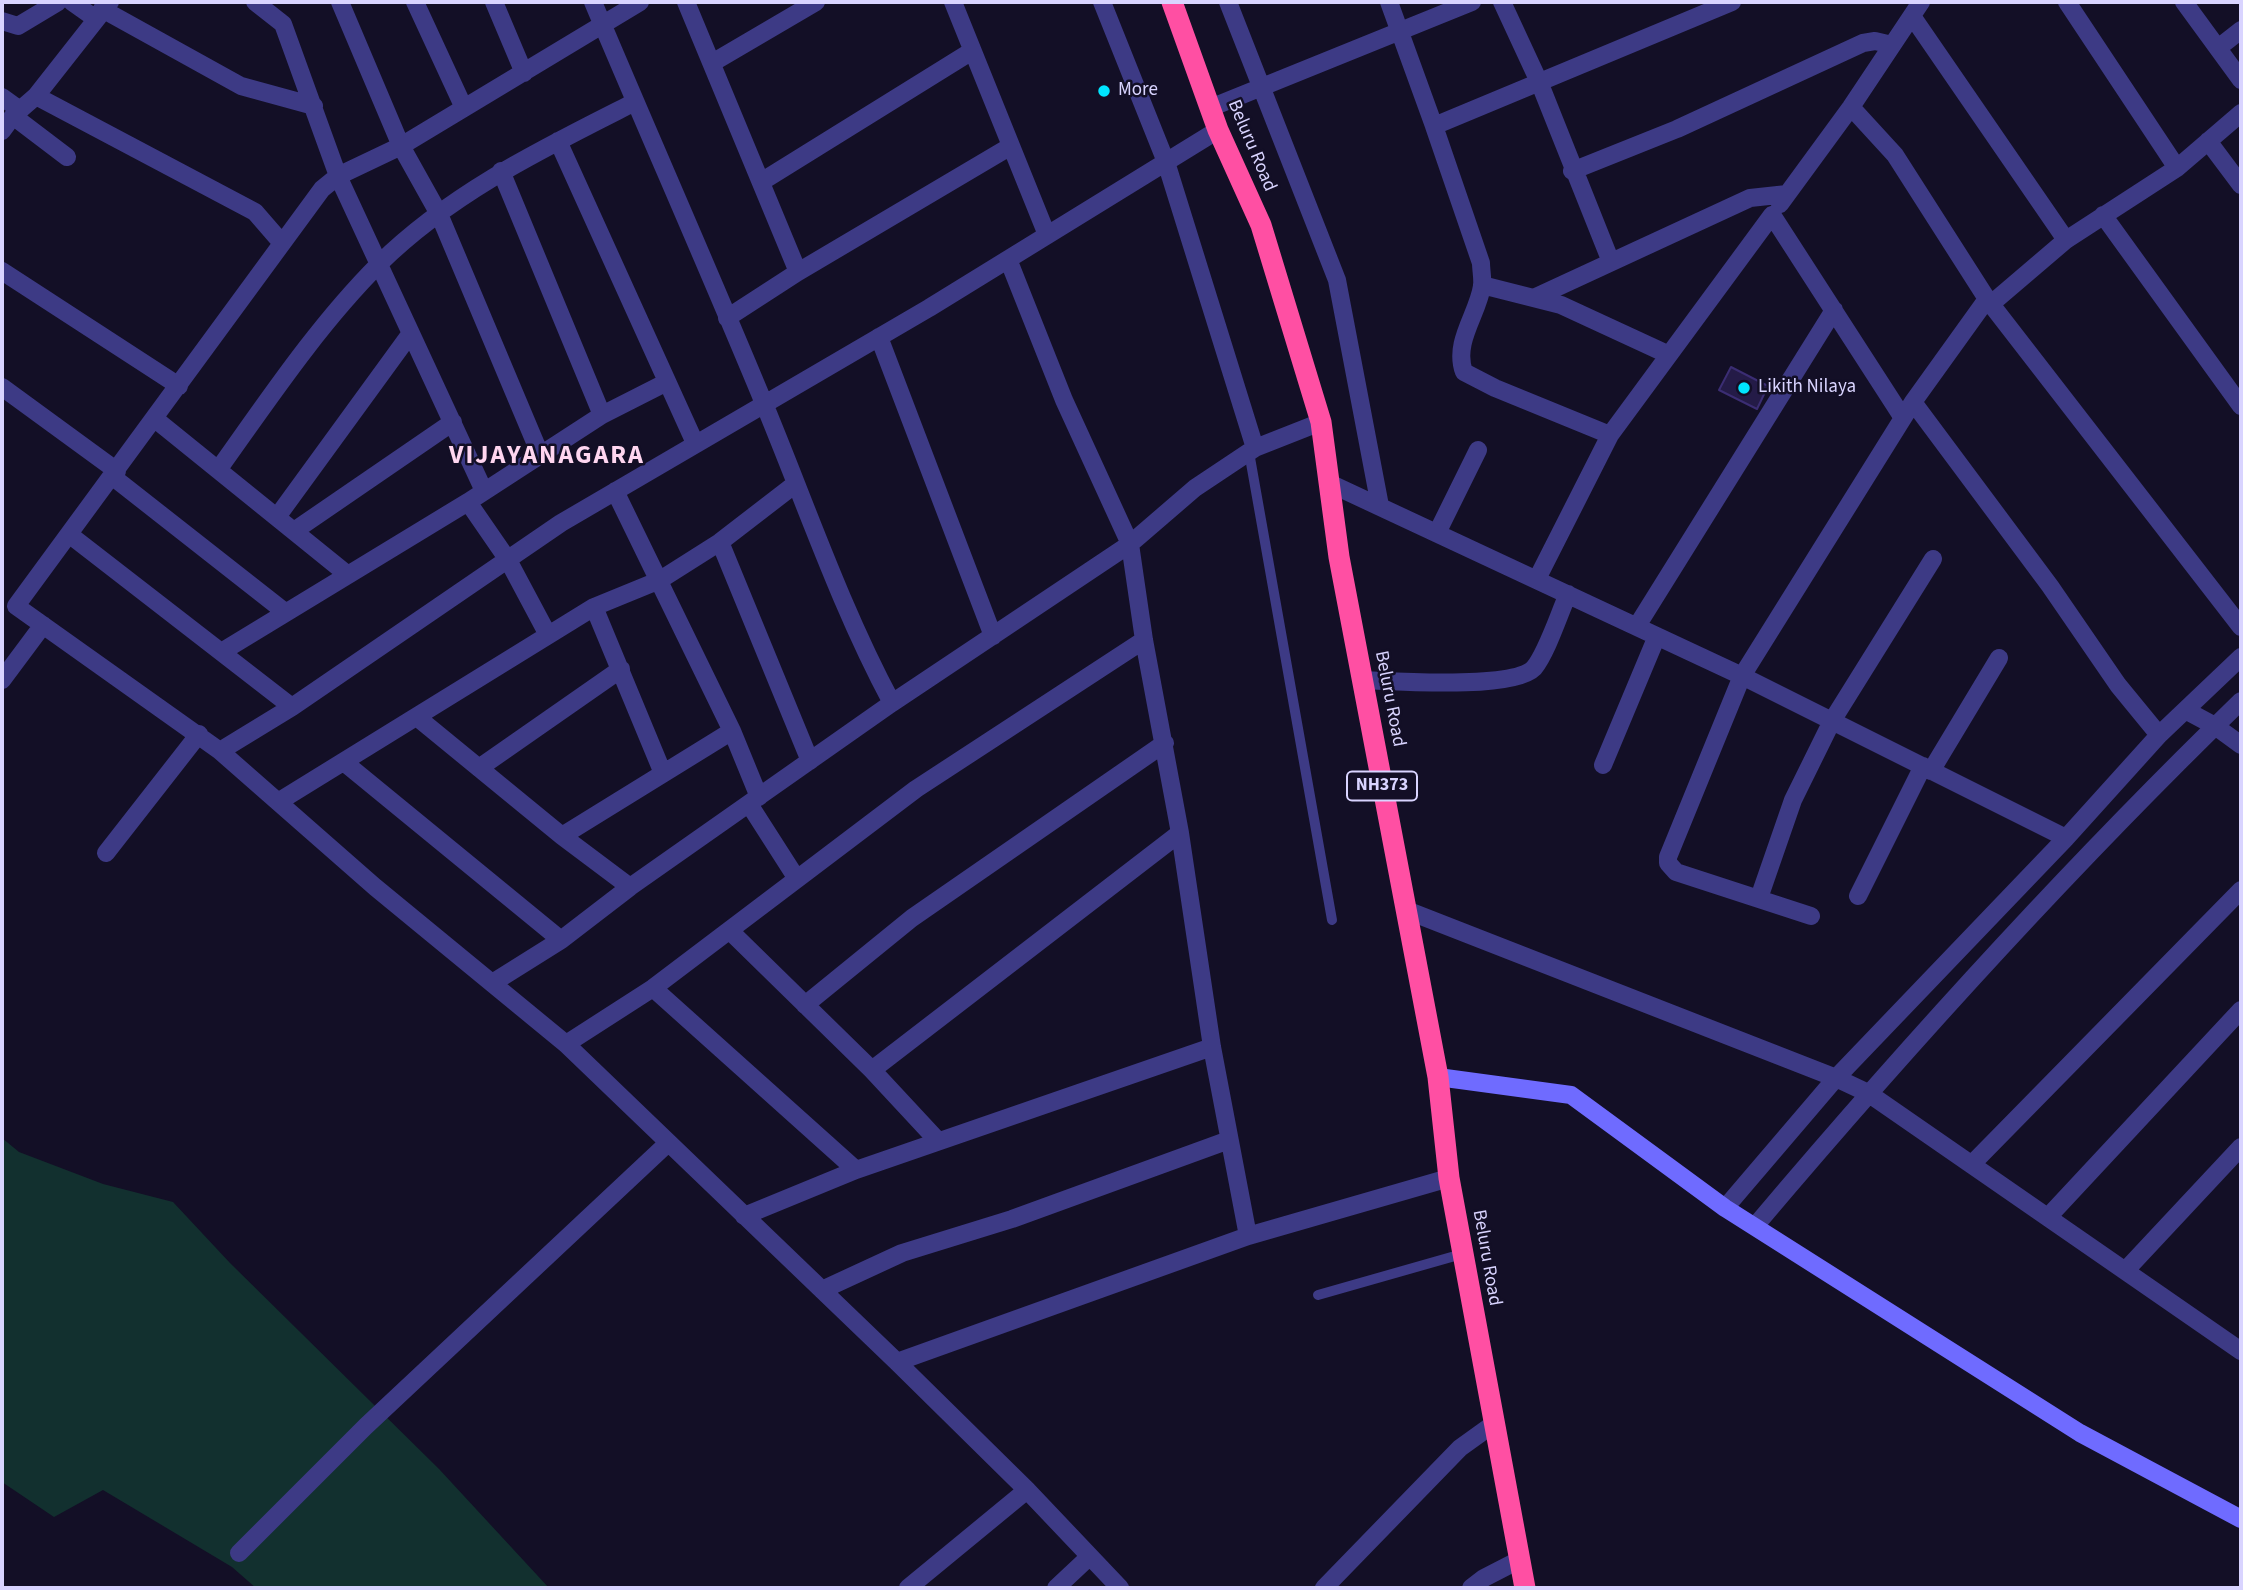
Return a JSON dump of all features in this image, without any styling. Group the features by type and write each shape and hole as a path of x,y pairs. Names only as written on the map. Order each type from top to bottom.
{"highway":[{"name":"Beluru Road","path":"1172,2 1218,130 1261,225 1321,422 1362,680 1437,1077 1449,1178 1462,1254 1492,1425 1525,1588"}],"street":[{"path":"2,21 18,26 58,2"},
{"path":"72,2 103,10 241,86 314,106"},
{"path":"255,2 283,24 338,176 485,491"},
{"path":"340,2 401,146 439,214 540,454"},
{"path":"415,2 464,108"},
{"path":"494,2 524,73"},
{"path":"593,2 764,402 794,485 872,665 892,703"},
{"path":"16,606 321,189 338,176 401,146 640,2"},
{"path":"686,2 798,272"},
{"path":"712,63 816,2"},
{"path":"953,2 1047,235"},
{"path":"1102,2 1166,162 1252,450"},
{"path":"1228,2 1337,280 1380,506"},
{"path":"1389,2 1402,31 1481,263 1482,285 1464,335 1464,372 1495,388 1610,435"},
{"path":"1210,108 1472,2"},
{"path":"1502,2 1540,84 1611,262"},
{"path":"1434,126 1732,2"},
{"path":"2067,2 2177,168"},
{"path":"2184,2 2241,80"},
{"path":"1537,579 1610,435 1667,354 1852,107 1917,9 2066,240"},
{"path":"2,131 36,96 103,10"},
{"path":"2218,48 2241,30"},
{"path":"1573,171 1676,129 1863,43 1875,41 1892,45"},
{"path":"761,182 972,51"},
{"path":"36,96 255,212 281,242"},
{"path":"2,97 67,157"},
{"path":"218,470 275,390 380,264 439,214 501,170 635,102"},
{"path":"1852,107 1895,155 1989,302 2241,627"},
{"path":"1811,916 1676,872 1668,863 1742,676 1913,402 1989,302 2066,240 2177,168 2241,113"},
{"path":"220,751 292,707 508,559 615,491 764,402 789,391 1218,130"},
{"path":"558,141 695,443"},
{"path":"2208,141 2241,185"},
{"path":"727,318 798,272 1011,146"},
{"path":"501,170 602,415"},
{"path":"1536,297 1750,198 1787,194"},
{"path":"1772,215 1903,418"},
{"path":"2103,215 2241,406"},
{"path":"1008,259 1064,400 1130,544 1144,640 1180,833 1212,1048 1248,1236"},
{"path":"2,271 179,386"},
{"path":"1482,285 1561,305 1667,354"},
{"path":"1637,626 1834,310"},
{"path":"276,517 411,332"},
{"path":"879,337 993,636"},
{"path":"223,651 468,502 602,415 667,382"},
{"path":"2,387 115,474 285,612"},
{"path":"1913,402 2050,586 2118,685 2159,735"},
{"path":"155,419 348,575"},
{"path":"294,531 453,422"},
{"path":"494,982 561,940 630,887 892,703 1130,544 1195,488 1252,450 1321,422"},
{"path":"1437,533 1478,450"},
{"path":"1329,483 1742,676 2066,838"},
{"path":"278,802 594,607 660,580 720,541 794,485"},
{"path":"615,491 732,731 754,800 797,879"},
{"path":"468,502 508,559 548,635"},
{"path":"69,535 223,651 292,707"},
{"path":"720,541 810,761"},
{"path":"1759,898 1793,800 1832,721 1933,559"},
{"path":"1362,680 1474,683 1522,675 1536,665 1568,594"},
{"path":"2,595 199,734 375,887 494,982 566,1044 897,1362 1027,1490 1088,1558 1120,1588"},
{"path":"594,607 662,771"},
{"path":"2,680 43,625"},
{"path":"1603,765 1657,636"},
{"path":"566,1044 653,988 916,789 1144,640"},
{"path":"1725,1208 1836,1078 2066,838 2159,735 2241,657"},
{"path":"1858,896 1927,768 1999,658"},
{"path":"479,768 621,669"},
{"path":"1756,1225 1868,1093 1985,965 2241,701"},
{"path":"2187,711 2215,726 2241,745"},
{"path":"418,718 562,836 630,887"},
{"path":"562,836 662,771 732,731"},
{"path":"106,853 199,734"},
{"path":"806,1005 912,918 1165,743"},
{"path":"345,763 561,940"},
{"path":"872,1070 1180,833"},
{"path":"1972,1164 2241,890"},
{"path":"1406,910 1836,1078 1868,1093 2240,1347"},
{"path":"730,931 872,1070 938,1141"},
{"path":"653,988 856,1170"},
{"path":"2048,1217 2241,1010"},
{"path":"744,1216 856,1170 1212,1048"},
{"path":"1437,1077 1571,1095 1725,1208 1756,1225 2080,1433 2241,1519"},
{"path":"822,1290 902,1253 1012,1219 1229,1140"},
{"path":"239,1553 366,1426 668,1143"},
{"path":"2125,1271 2241,1147"},
{"path":"897,1362 1248,1236 1449,1178"},
{"path":"1324,1588 1460,1448 1492,1425"},
{"path":"908,1588 1027,1490"},
{"path":"1056,1588 1088,1558"},
{"path":"1471,1588 1519,1560"}],"lane":[{"path":"1252,450 1332,920"},
{"path":"1318,1295 1462,1254"}],"green space":[{"path":"2,1138 19,1152 103,1184 173,1202 230,1263 439,1469 549,1588 256,1588 232,1567 103,1490 54,1517 2,1482"}],"building":[{"name":"Likith Nilaya","path":"1731,367 1768,386 1757,409 1719,390"}],"place":[{"name":"More","path":"1104,91"},
{"name":"Likith Nilaya","path":"1744,388"}],"district":[{"name":"VIJAYANAGARA","path":"547,457"}]}
